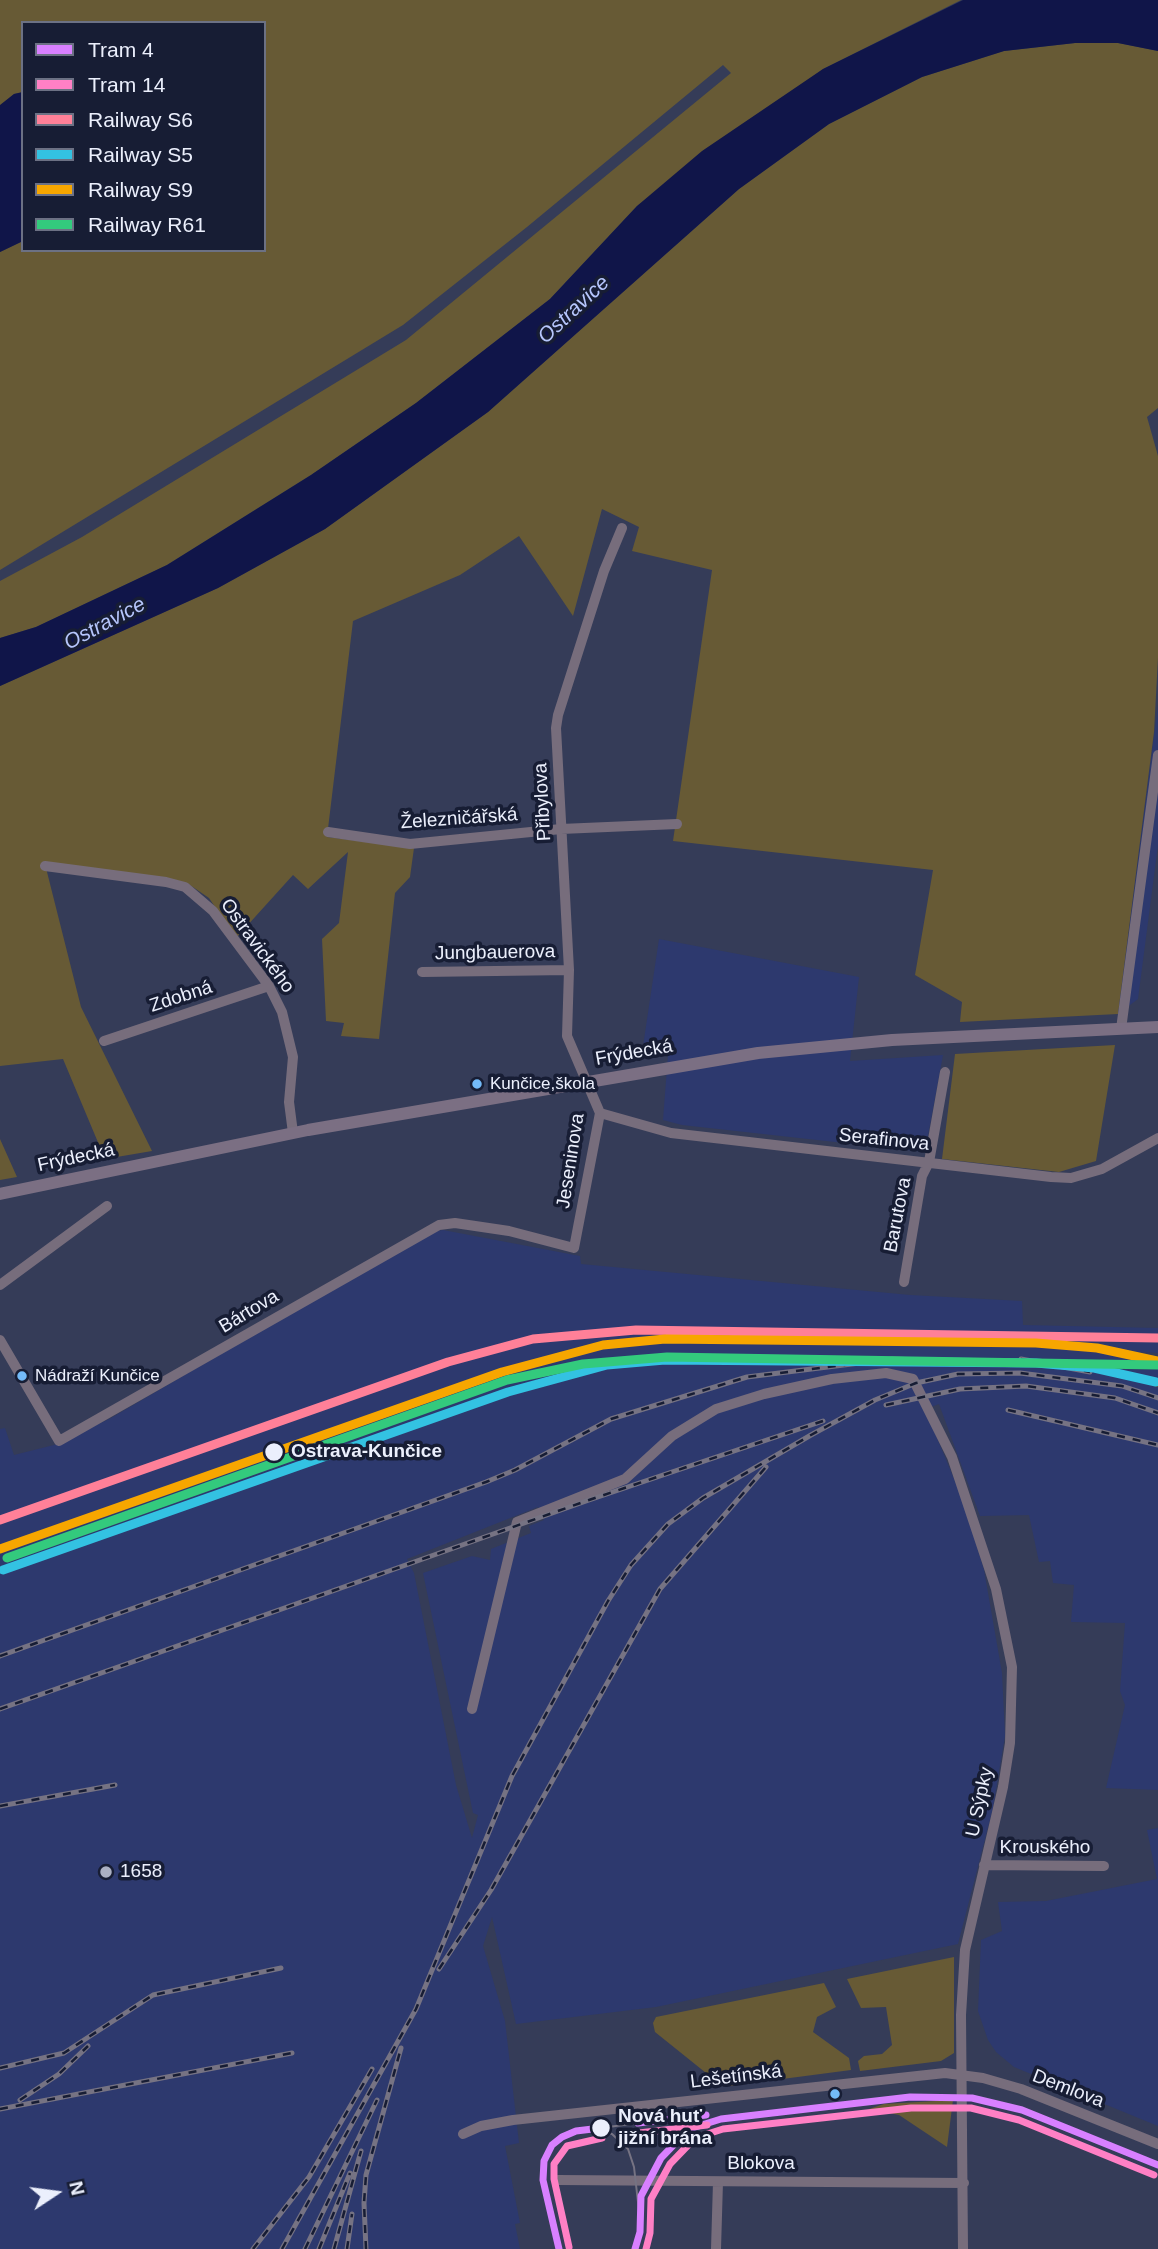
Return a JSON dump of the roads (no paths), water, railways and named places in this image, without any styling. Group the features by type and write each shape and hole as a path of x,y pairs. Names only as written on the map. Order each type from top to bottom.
{"main road":[{"name":"Frýdecká","path":"0,1194 293,1133 758,1053 835,1044 1158,1027"}],"street":[{"name":"Přibylova","path":"587,1081 567,1036 569,970 558,715 604,570 621,528"},
{"path":"1121,1029 1158,755"},
{"name":"Železničářská","path":"328,832 410,844 561,829 677,824"},
{"name":"Ostravického","path":"45,866 166,881 185,887 212,911 269,986 282,1012 293,1057 289,1102 293,1133"},
{"name":"Jungbauerova","path":"422,972 569,970"},
{"name":"Zdobná","path":"104,1041 269,986"},
{"name":"Barutova","path":"904,1282 922,1176 929,1163 945,1072"},
{"name":"Jeseninova","path":"574,1248 600,1114 587,1081"},
{"name":"Serafinova","path":"600,1114 671,1133 1071,1178 1102,1169 1158,1138"},
{"path":"0,1285 107,1206"},
{"name":"Bártova","path":"0,1340 59,1441 439,1225 456,1223 509,1231 574,1248"},
{"name":"U Sýpky","path":"472,1709 517,1522 625,1479 672,1436 716,1409 832,1379 886,1373 913,1379 952,1457 996,1589 1012,1667 1010,1743 964,1950 961,2015 963,2249"},
{"name":"Krouského","path":"984,1865 1104,1866"},
{"name":"Lešetínská","path":"463,2134 481,2126 513,2120 899,2076 963,2075"},
{"name":"Demlova","path":"963,2075 1021,2089 1158,2144"},
{"name":"Blokova","path":"558,2180 964,2183"},
{"path":"716,2249 718,2182"}],"water":[{"name":"Ostravice","path":"963,0 1158,0 1158,51 1118,43 1075,43 1004,51 922,77 829,124 739,189 488,412 325,529 218,588 0,686 0,638 36,627 167,565 311,475 416,403 550,299 637,206 702,151 823,69"},
{"path":"21,92 21,242 0,252 0,105 14,94"}],"tram line":[{"name":"4","path":"635,2249 640,2232 641,2196 661,2158 689,2129 721,2119 910,2097 972,2098 1022,2110 1158,2165"},
{"name":"14","path":"646,2249 650,2233 651,2199 670,2164 695,2138 723,2129 911,2108 971,2108 1019,2120 1154,2175"},
{"name":"4","path":"638,2123 706,2115"},
{"path":"601,2128 638,2123"},
{"name":"14","path":"639,2133 707,2125"},
{"name":"4","path":"559,2249 543,2180 544,2161 552,2145 562,2137 576,2131 601,2128"},
{"path":"591,2129 612,2134 628,2149 634,2167 639,2211"},
{"name":"14","path":"569,2247 554,2179 554,2164 567,2146 602,2138"}],"railway":[{"path":"0,1656 486,1482 515,1470 611,1419 747,1377 892,1359 1031,1364"},
{"path":"1021,1359 1090,1372"},
{"path":"282,2249 416,2009 512,1776 608,1601 631,1565 668,1524 703,1498 811,1435 875,1400 916,1383 958,1374 1020,1373 1122,1386 1158,1398"},
{"path":"886,1405 960,1389 1026,1386 1115,1398 1158,1413"},
{"path":"1008,1410 1158,1445"},
{"path":"0,1709 589,1500 823,1421"},
{"path":"439,1969 491,1890 660,1589 766,1467"},
{"path":"0,1806 115,1785"},
{"path":"0,2068 64,2053 153,1995 281,1968"},
{"path":"20,2100 59,2074 88,2046"},
{"path":"366,2249 366,2175 401,2048"},
{"path":"0,2109 292,2053"},
{"path":"253,2249 309,2177 372,2069"},
{"path":"305,2249 377,2100"},
{"path":"334,2249 361,2151"},
{"path":"319,2249 350,2173"},
{"path":"347,2249 352,2214"}],"rail line":[{"name":"S6","path":"0,1520 448,1362 533,1339 636,1330 1158,1338"},
{"name":"S9","path":"0,1549 502,1372 603,1345 665,1339 1036,1343 1097,1348 1158,1361"},
{"name":"R61","path":"7,1558 507,1380 583,1364 667,1357 1158,1365"},
{"name":"S5","path":"3,1570 508,1392 607,1365 665,1360 1036,1363 1094,1368 1156,1382"}],"place":[{"name":"Kunčice,škola","path":"477,1084"},
{"name":"Nádraží Kunčice","path":"22,1376"},
{"name":"Ostrava-Kunčice","path":"274,1452"},
{"name":"1658","path":"106,1872"},
{"name":"Nová huť jižní brána","path":"601,2128"}]}
